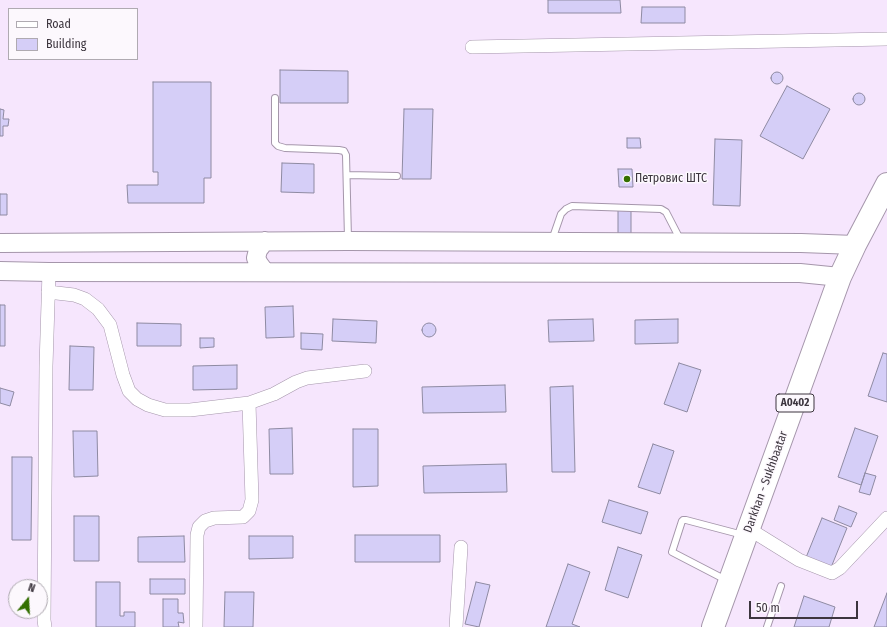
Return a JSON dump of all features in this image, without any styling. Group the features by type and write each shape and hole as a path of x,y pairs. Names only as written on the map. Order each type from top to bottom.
{"highway":[{"name":"Darkhan - Sukhbaatar","path":"713,627 840,278 855,244 887,184"}],"main road":[{"path":"265,241 258,250 256,258 265,272"},
{"path":"0,243 348,241 855,244"},
{"path":"0,271 800,273 840,278"}],"street":[{"path":"472,48 887,40"},
{"path":"45,627 49,272"},
{"path":"48,292 74,295 85,299 98,309 110,325 123,375 129,391 137,399 148,405 165,410 190,410 249,403 274,394 307,378 365,372"},
{"path":"196,627 197,535 199,527 205,521 214,518 243,516 249,511 252,500 249,403"},
{"path":"748,532 799,560 832,573 840,568 887,518"},
{"path":"456,627 462,547"}],"lane":[{"path":"275,98 275,143 278,146 285,148 344,151 347,160 348,241"},
{"path":"347,175 397,176"},
{"path":"551,242 562,214 566,209 572,206 661,210 666,212 682,242"},
{"path":"730,582 672,552 682,521 686,520 748,532"},
{"path":"767,627 781,586"}],"building":[{"path":"548,0 620,0 621,13 548,13"},
{"path":"642,7 685,7 685,23 641,23"},
{"path":"280,70 348,71 348,103 280,103"},
{"path":"777,72 781,74 783,78 781,82 777,84 773,82 771,78 773,74"},
{"path":"153,82 211,82 211,178 204,178 204,203 128,203 127,185 158,185 158,172 153,172"},
{"path":"787,86 830,109 803,159 760,136"},
{"path":"859,93 863,95 865,99 863,103 859,105 855,103 853,99 855,95"},
{"path":"0,109 4,110 3,119 9,119 8,126 3,126 3,136 0,136"},
{"path":"404,109 433,109 431,179 402,179"},
{"path":"627,138 640,138 641,148 627,148"},
{"path":"715,139 742,140 740,206 713,205"},
{"path":"282,163 314,164 314,193 281,192"},
{"path":"618,169 632,169 633,187 619,187"},
{"path":"0,194 7,194 7,215 0,215"},
{"path":"618,206 631,206 631,234 618,234"},
{"path":"0,305 5,305 5,346 0,346"},
{"path":"293,306 294,337 266,338 265,307"},
{"path":"333,319 377,321 376,343 332,341"},
{"path":"593,319 594,341 549,342 548,320"},
{"path":"678,319 678,343 635,344 635,320"},
{"path":"137,323 181,324 181,346 137,346"},
{"path":"429,323 434,325 436,330 434,335 429,337 424,335 422,330 424,325"},
{"path":"301,333 323,334 322,350 301,349"},
{"path":"200,338 214,338 214,347 200,348"},
{"path":"70,346 94,347 93,390 69,390"},
{"path":"883,353 887,354 887,402 868,396"},
{"path":"679,363 701,370 687,412 664,404"},
{"path":"237,365 237,389 193,390 193,366"},
{"path":"505,385 506,412 423,413 422,387"},
{"path":"573,386 575,472 552,472 550,387"},
{"path":"0,388 14,392 10,406 0,403"},
{"path":"292,428 293,474 270,474 269,429"},
{"path":"855,428 878,436 861,485 838,477"},
{"path":"353,429 378,429 378,486 353,487"},
{"path":"73,431 97,431 98,476 74,477"},
{"path":"653,444 674,451 660,494 638,487"},
{"path":"12,457 32,457 31,540 12,540"},
{"path":"506,464 507,492 424,493 423,466"},
{"path":"865,473 876,476 870,495 859,492"},
{"path":"609,500 648,512 641,534 602,522"},
{"path":"839,506 857,513 851,527 834,520"},
{"path":"74,516 99,516 99,561 74,561"},
{"path":"822,518 847,528 830,570 805,560"},
{"path":"355,535 440,535 440,562 355,562"},
{"path":"184,536 185,562 138,562 138,537"},
{"path":"249,536 293,536 293,558 249,559"},
{"path":"618,547 642,555 628,598 605,590"},
{"path":"568,564 590,572 572,624 580,627 546,627"},
{"path":"150,579 185,579 185,594 150,594"},
{"path":"96,582 120,582 120,616 124,616 124,612 135,612 135,627 96,627"},
{"path":"476,582 490,585 479,627 465,624"},
{"path":"225,592 254,592 253,627 224,627"},
{"path":"887,593 887,627 874,627"},
{"path":"804,596 835,607 829,627 794,627"},
{"path":"163,599 178,599 178,613 183,613 184,623 178,622 179,627 163,627"}],"place":[{"name":"Петровис ШТС","path":"627,179"}]}
